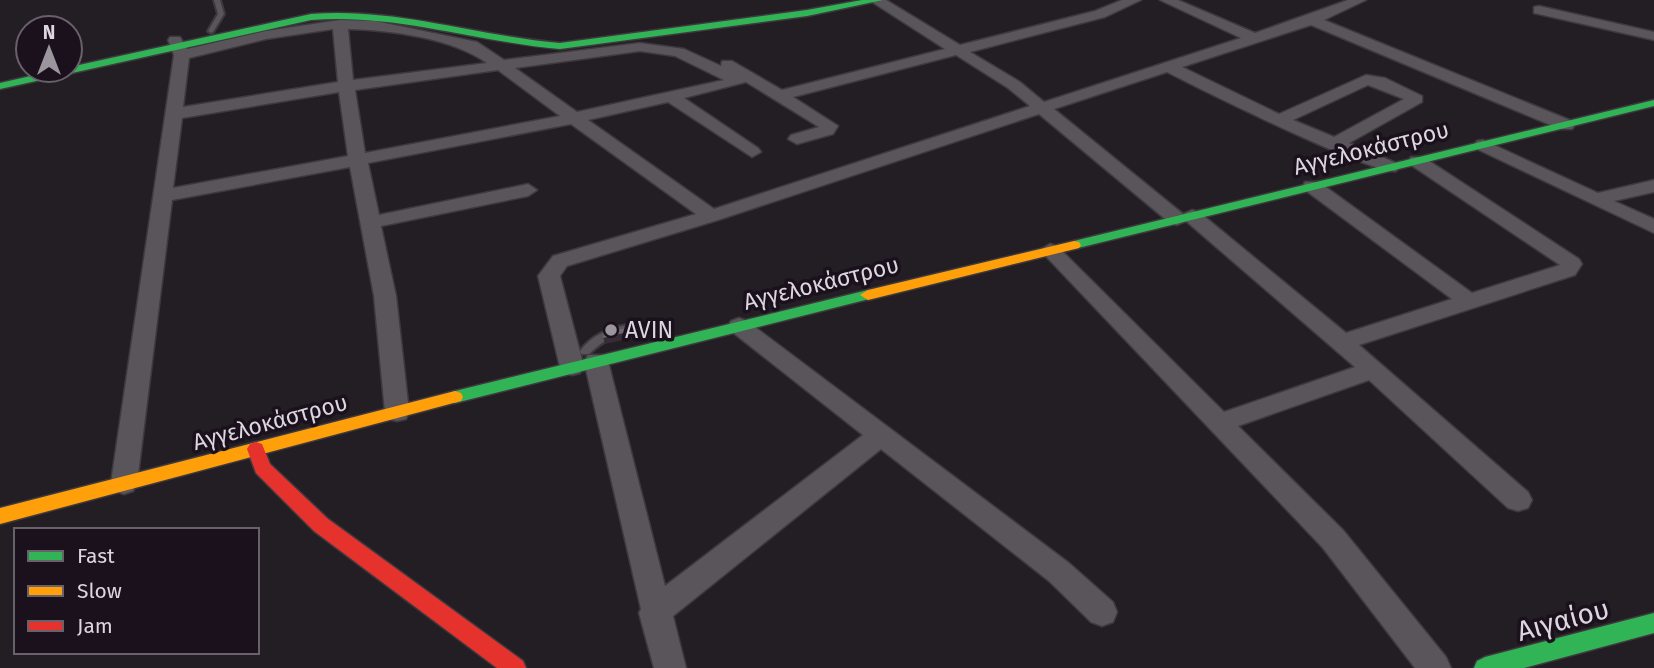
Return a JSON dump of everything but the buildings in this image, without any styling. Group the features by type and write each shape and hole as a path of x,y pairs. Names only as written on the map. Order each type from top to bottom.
{"street":[{"path":"0,86 311,17 381,17 543,45 577,45 828,0"},
{"path":"179,47 211,31 305,10 349,7 384,9 549,36 668,28 877,0 1014,85 1342,342 1518,500"},
{"path":"779,96 1100,14 1134,0"},
{"path":"1167,0 1253,38"},
{"path":"670,668 584,360 549,276 554,265 574,256 711,216 1312,20 1359,0"},
{"path":"1539,10 1654,36"},
{"path":"1312,20 1566,125"},
{"path":"340,24 345,86 385,296 397,412"},
{"path":"84,61 340,24 375,25 468,43 711,216"},
{"path":"668,28 829,126 827,131 797,139"},
{"path":"166,195 572,118 739,81 679,52 652,46 345,86 173,114"},
{"path":"124,483 166,195 179,47"},
{"path":"1169,67 1279,120 1390,167"},
{"path":"1279,120 1366,80 1379,81 1416,99 1334,144"},
{"path":"670,96 752,152"},
{"name":"Αγγελοκάστρου","path":"0,516 584,360 739,326 1654,103"},
{"path":"1483,145 1654,227"},
{"path":"1342,342 1567,270 1572,264 1417,161"},
{"path":"1312,186 1469,301"},
{"path":"1597,200 1654,186"},
{"path":"372,222 528,190"},
{"path":"1050,250 1333,539 1435,668"},
{"path":"739,326 1059,572 1102,612"},
{"path":"1220,423 1373,369"},
{"path":"654,613 881,435"},
{"path":"256,449 262,468 321,525 515,668"},
{"name":"Αιγαίου","path":"1485,668 1654,623"}],"lane":[{"path":"211,31 222,14 216,0"},
{"path":"584,360 598,336 640,326 658,332"}],"traffic: fast":[{"path":"0,86 311,17 381,17 524,43 560,46 807,13 878,0"},
{"path":"1074,245 1654,103"},
{"path":"455,397 868,295"},
{"path":"1485,668 1654,623"}],"traffic: slow":[{"path":"868,295 1074,245"},
{"path":"0,516 455,397"}],"traffic: jam":[{"path":"256,449 262,468 321,525 515,668"}],"place":[{"name":"AVIN","path":"611,330"}]}
